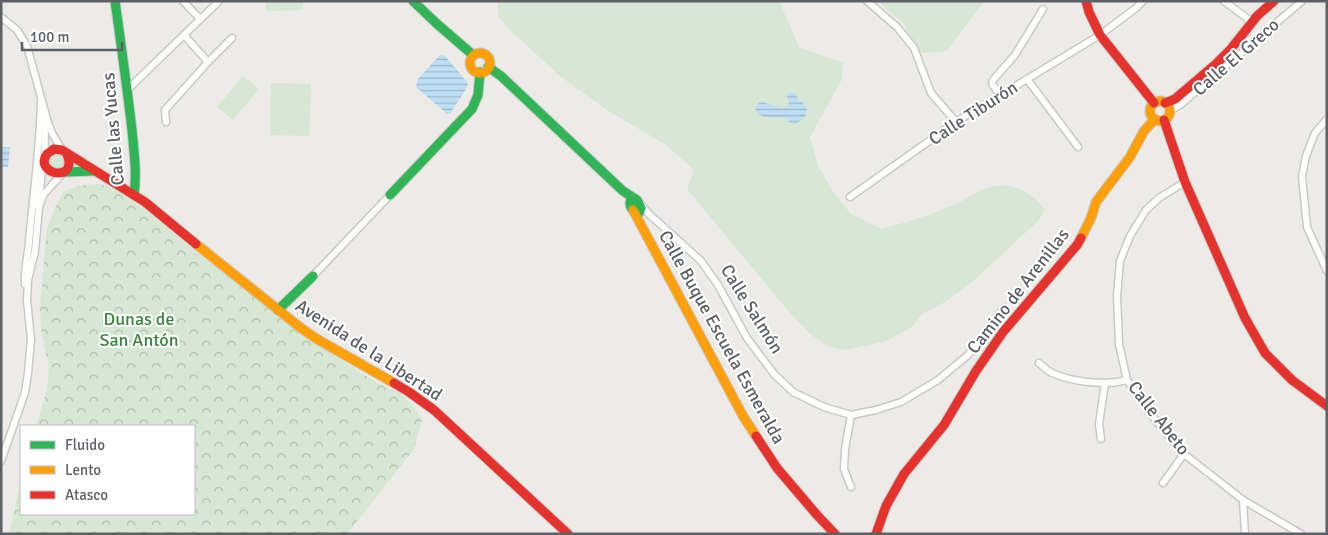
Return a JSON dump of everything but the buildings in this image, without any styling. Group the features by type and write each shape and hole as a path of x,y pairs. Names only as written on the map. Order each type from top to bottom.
{"street":[{"name":"Calle las Yucas","path":"115,1 136,175 134,195"},
{"path":"183,1 200,19"},
{"path":"413,1 473,56"},
{"path":"867,1 897,27 914,48 931,93 956,122"},
{"path":"1086,1 1100,35 1154,103"},
{"name":"Calle Tiburón","path":"850,197 956,122 1100,35 1143,1"},
{"path":"1224,1 1252,22"},
{"path":"1167,107 1216,64 1230,50 1257,16 1274,1"},
{"name":"Calle El Greco","path":"1167,107 1180,105 1302,1"},
{"path":"127,90 218,2"},
{"path":"1000,95 992,84 993,80 1016,55 1043,9"},
{"path":"1,17 17,30 27,46 41,101 52,133 69,158 70,163 44,194 41,201 36,252 28,280 31,339 25,392 1,461"},
{"path":"184,35 208,62"},
{"path":"166,122 165,110 232,38"},
{"path":"278,310 313,276 472,109 478,95 484,70 489,61 486,55 479,53 473,56 470,65 474,70 484,70"},
{"name":"Calle Buque Escuela Esmeralda","path":"484,70 501,76 623,191 636,207 640,223 743,416 777,468 835,534"},
{"path":"1027,79 1078,147"},
{"path":"28,300 24,272 29,245 41,101"},
{"path":"1159,120 1169,114 1167,107 1159,101 1154,103 1150,112 1152,116 1159,120 1245,318 1265,353 1292,380 1327,406"},
{"path":"41,112 46,130 44,149 46,167 53,174 95,171"},
{"path":"1327,119 1315,134 1306,156 1302,176 1307,226 1327,271"},
{"name":"Camino de Arenillas","path":"876,534 886,506 904,474 944,425 1003,332 1077,245 1096,202 1130,157 1144,131 1159,120"},
{"path":"31,216 40,190 45,160 50,151 54,149 65,152"},
{"name":"Avenida de la Libertad","path":"65,152 145,202 185,236 317,339 409,392 434,410 568,534"},
{"name":"Calle Abeto","path":"1185,182 1159,198 1146,210 1130,236 1120,261 1117,296 1119,344 1127,380 1153,417 1184,454 1243,500 1301,534"},
{"path":"636,207 649,214"},
{"name":"Calle Salmón","path":"636,207 649,214 701,261 718,285 747,338 774,374 793,392 824,407 851,415 901,402 938,380 968,355 1004,308"},
{"path":"1040,363 1050,373 1094,383 1117,383 1127,380"},
{"path":"1102,440 1099,424 1105,383"},
{"path":"851,415 844,469 851,487"},
{"path":"1163,484 1184,454"},
{"path":"1243,500 1244,534"}],"green space":[{"path":"266,1 303,1 303,10 266,11"},
{"path":"498,1 779,1 799,47 843,63 842,79 810,137 818,165 831,189 851,214 881,229 934,213 959,203 982,190 1000,185 1017,188 1025,192 1045,210 1038,221 972,282 945,302 922,314 912,327 886,341 846,350 829,347 810,334 791,314 687,189 694,170 666,145 607,110 560,76 511,31 498,16"},
{"path":"877,1 984,1 947,51 921,53 907,32 906,26"},
{"path":"243,76 259,89 233,120 217,107"},
{"path":"271,83 311,84 309,136 270,135"},
{"path":"57,153 65,161 57,169 49,161"},
{"name":"Dunas de San Antón","path":"101,184 148,212 199,255 229,273 308,338 377,383 401,394 415,408 422,420 414,449 347,534 9,534 20,484 20,515 195,515 195,425 36,425 47,390 49,367 41,330 40,306 47,229 64,191 83,185"}],"water":[{"path":"442,55 445,56 468,83 450,114 447,114 416,87 418,79"},
{"path":"791,92 807,108 804,117 797,123 795,124 783,118 763,117 757,113 755,109 762,102 782,108 787,107 789,103 788,94"},
{"path":"1,147 10,147 8,167 1,167"}],"traffic: fast":[{"path":"115,1 132,130 135,171 134,195"},
{"path":"413,1 473,55"},
{"path":"488,67 501,76 623,191 637,200 641,208 639,213 630,206 631,199 634,198"},
{"path":"390,195 472,109 478,95 480,72"},
{"path":"65,172 94,171"},
{"path":"278,310 313,276"}],"traffic: slow":[{"path":"480,53 487,56 490,63 487,70 480,73 473,70 470,63 473,56 480,53"},
{"path":"1160,101 1167,104 1170,111 1167,118 1160,121 1153,118 1150,111 1153,104 1160,101"},
{"path":"1081,238 1091,218 1096,202 1130,157 1144,131 1155,119"},
{"path":"633,210 743,416 756,436"},
{"path":"196,244 301,328 394,383"}],"traffic: jam":[{"path":"1086,1 1100,35 1154,103"},
{"path":"1165,103 1175,99 1216,64 1230,50 1257,16 1274,1"},
{"path":"1164,120 1185,182 1245,318 1265,353 1292,380 1327,406"},
{"path":"67,154 69,162 68,168 64,172 54,172 45,166 44,160 47,154 54,149 62,150 145,202 196,244"},
{"path":"876,534 886,506 904,474 944,425 976,371 1003,332 1081,238"},
{"path":"394,383 434,410 568,534"},
{"path":"756,436 777,468 835,534"}]}
